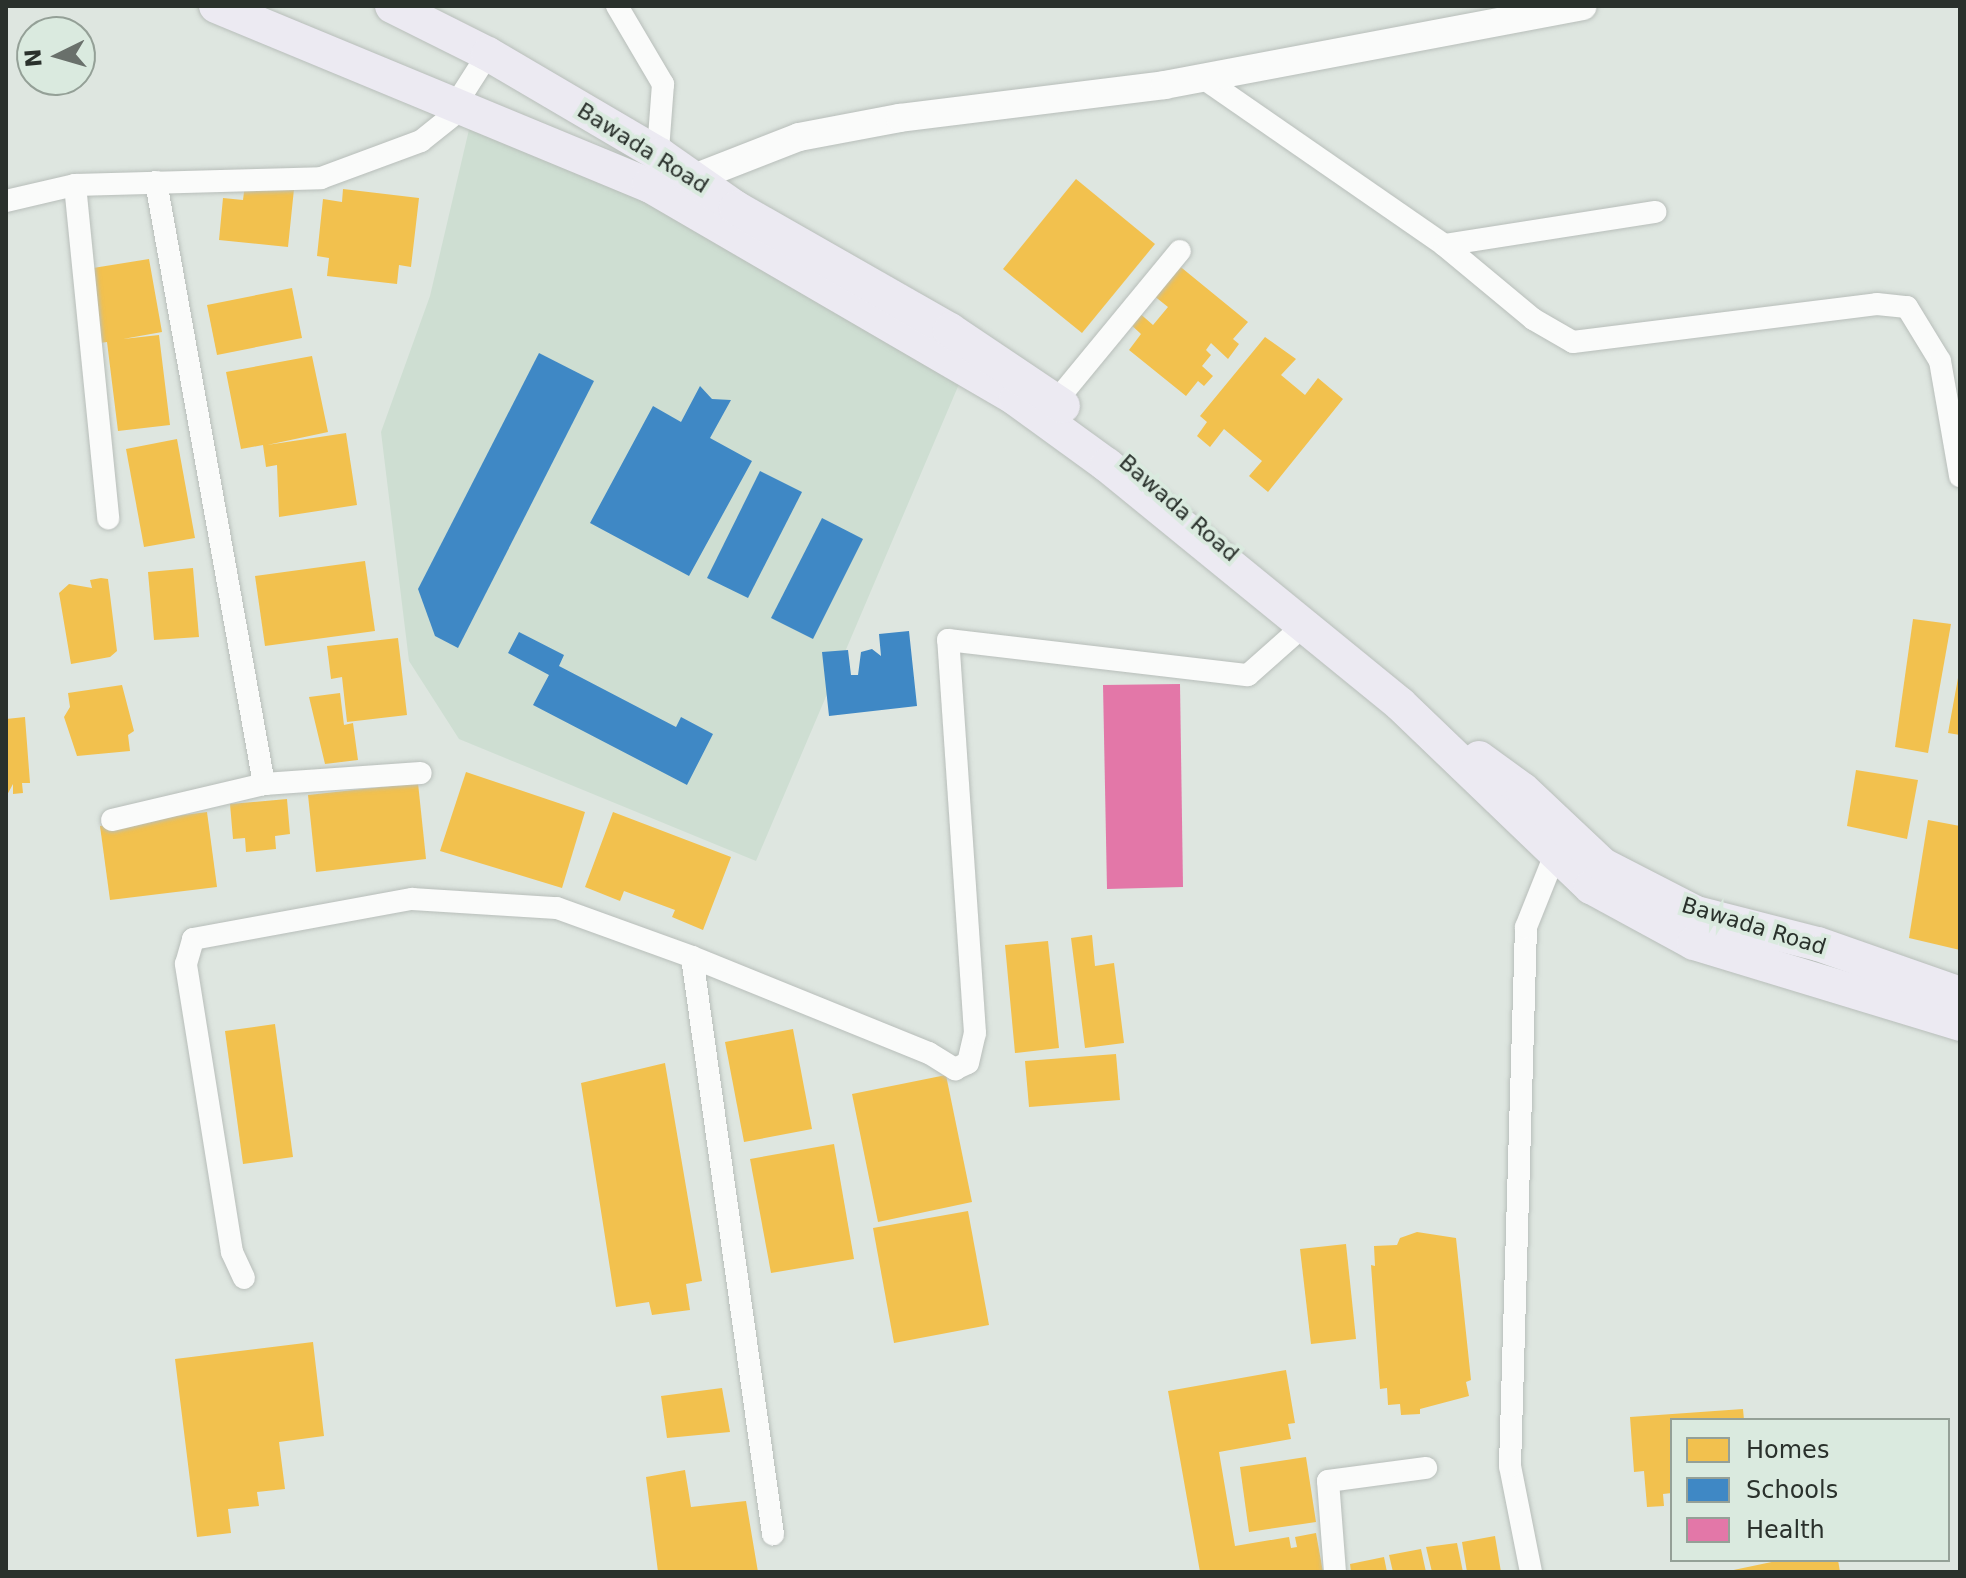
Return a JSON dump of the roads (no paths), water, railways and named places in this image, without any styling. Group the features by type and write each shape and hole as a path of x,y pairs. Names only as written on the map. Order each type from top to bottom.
{"main road":[{"path":"216,6 456,104 668,178 1016,399 1107,465 1400,704 1559,845 1591,887 1694,943 1960,1024"},
{"name":"Bawada Road","path":"392,6 488,54 668,178 736,208 950,330 1057,400 1192,521 1411,698 1454,740 1523,790 1559,845 1696,913 1818,944 1960,994"}],"street":[{"path":"617,6 663,84 668,178 799,137 900,118 1072,100 1203,78 1571,7"},
{"path":"6,201 75,185 321,178 408,149 456,113 456,104 488,54"},
{"path":"1203,78 1444,245 1533,319 1573,342 1877,304 1907,307 1940,361 1960,476"},
{"path":"156,182 264,784"},
{"path":"75,185 108,518"},
{"path":"1444,245 1655,212"},
{"path":"1057,400 1180,251"},
{"path":"244,1278 232,1252 186,964 193,939 412,899 557,908 692,957 929,1053 955,1069 968,1063 975,1033 948,640 1248,675 1302,627"},
{"path":"112,820 264,784 421,773"},
{"path":"1531,1572 1510,1466 1525,942 1526,927 1559,845"},
{"path":"692,957 773,1534"},
{"path":"1335,1572 1328,1481 1426,1468"}]}
